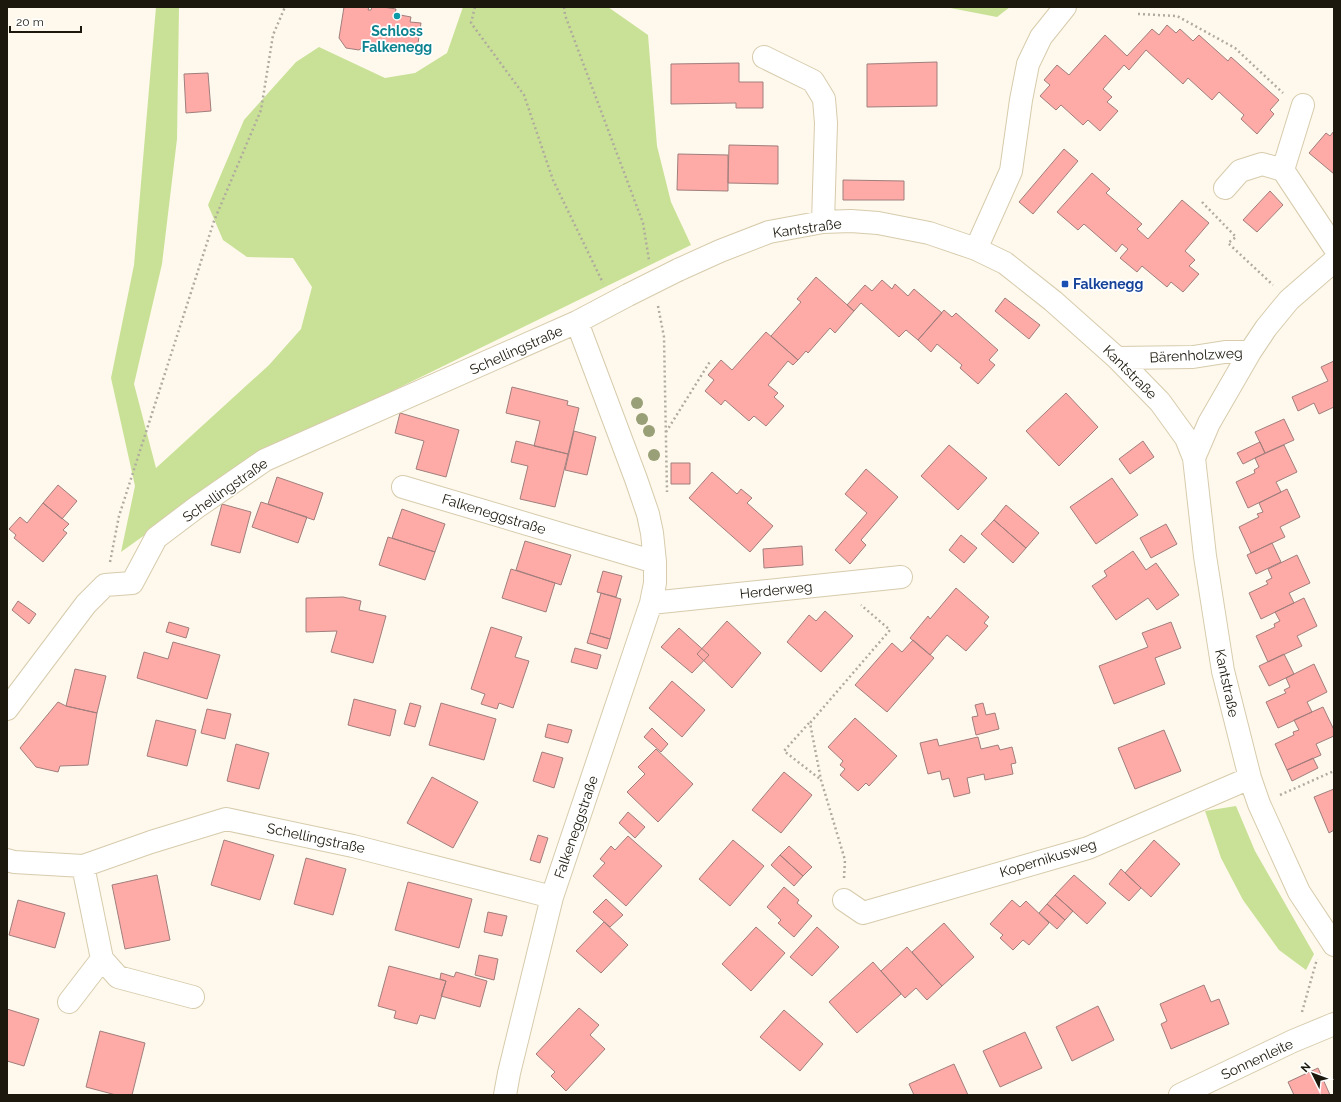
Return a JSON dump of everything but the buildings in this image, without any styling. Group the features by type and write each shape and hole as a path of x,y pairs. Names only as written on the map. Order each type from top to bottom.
{"street":[{"path":"976,249 1011,171 1021,100 1028,64 1041,37 1065,7"},
{"path":"764,56 813,81 824,99 826,122 823,222"},
{"path":"1282,170 1302,107"},
{"path":"1225,188 1240,171 1262,164 1282,170 1334,247"},
{"name":"Kantstraße","path":"577,322 678,270 720,251 769,232 823,222 878,223 904,227 929,233 976,249 1004,263 1053,301 1117,358 1160,402 1186,438 1194,458 1205,556 1222,671 1250,778 1259,804 1299,892 1329,938"},
{"name":"Bärenholzweg","path":"1194,458 1209,423 1250,352 1266,328 1289,300 1334,261"},
{"name":"Schellingstraße","path":"105,585 132,583 156,538 197,507 265,460 577,322"},
{"name":"Falkeneggstraße","path":"505,1095 552,897 650,603 655,583 652,533 645,507 577,322"},
{"name":"Bärenholzweg","path":"1117,358 1193,357 1225,352 1250,352"},
{"name":"Falkeneggstraße","path":"403,487 654,562"},
{"name":"Herderweg","path":"650,603 901,578"},
{"path":"7,709 86,604 105,585"},
{"name":"Kopernikusweg","path":"844,900 863,913 1088,848 1250,778"},
{"name":"Schellingstraße","path":"7,860 14,862 83,866 151,842 226,819 353,846 552,897"},
{"path":"83,866 102,959 118,977 193,997"},
{"path":"69,1002 102,959"},
{"name":"Sonnenleite","path":"1180,1095 1293,1041 1334,1024"}],"path":[{"path":"105,585 119,516 212,229 261,110 273,35 285,7"},
{"path":"475,7 471,23 524,95 553,180 605,287"},
{"path":"1138,14 1177,16 1235,48 1302,107"},
{"path":"1202,202 1236,237 1228,243 1289,300"},
{"path":"665,432 711,360"},
{"path":"821,780 784,751 890,630 835,584"},
{"path":"810,723 821,780 845,860 844,900"},
{"path":"1259,804 1334,771"},
{"path":"1293,1041 1329,938"}],"green space":[{"path":"156,7 179,7 177,139 162,264 134,384 156,468 269,365 301,329 312,287 293,258 247,257 223,240 208,205 244,120 296,62 319,47 385,78 415,73 447,53 463,7 608,7 648,35 657,146 671,202 691,245 245,463 121,552 135,486 111,378 134,265"},
{"path":"945,7 1010,7 997,17"},
{"path":"1236,806 1255,851 1314,954 1306,970 1279,950 1243,900 1221,858 1205,811"}],"place":[{"name":"Schloss Falkenegg","path":"397,16"},
{"name":"Falkenegg","path":"1065,284"}]}
